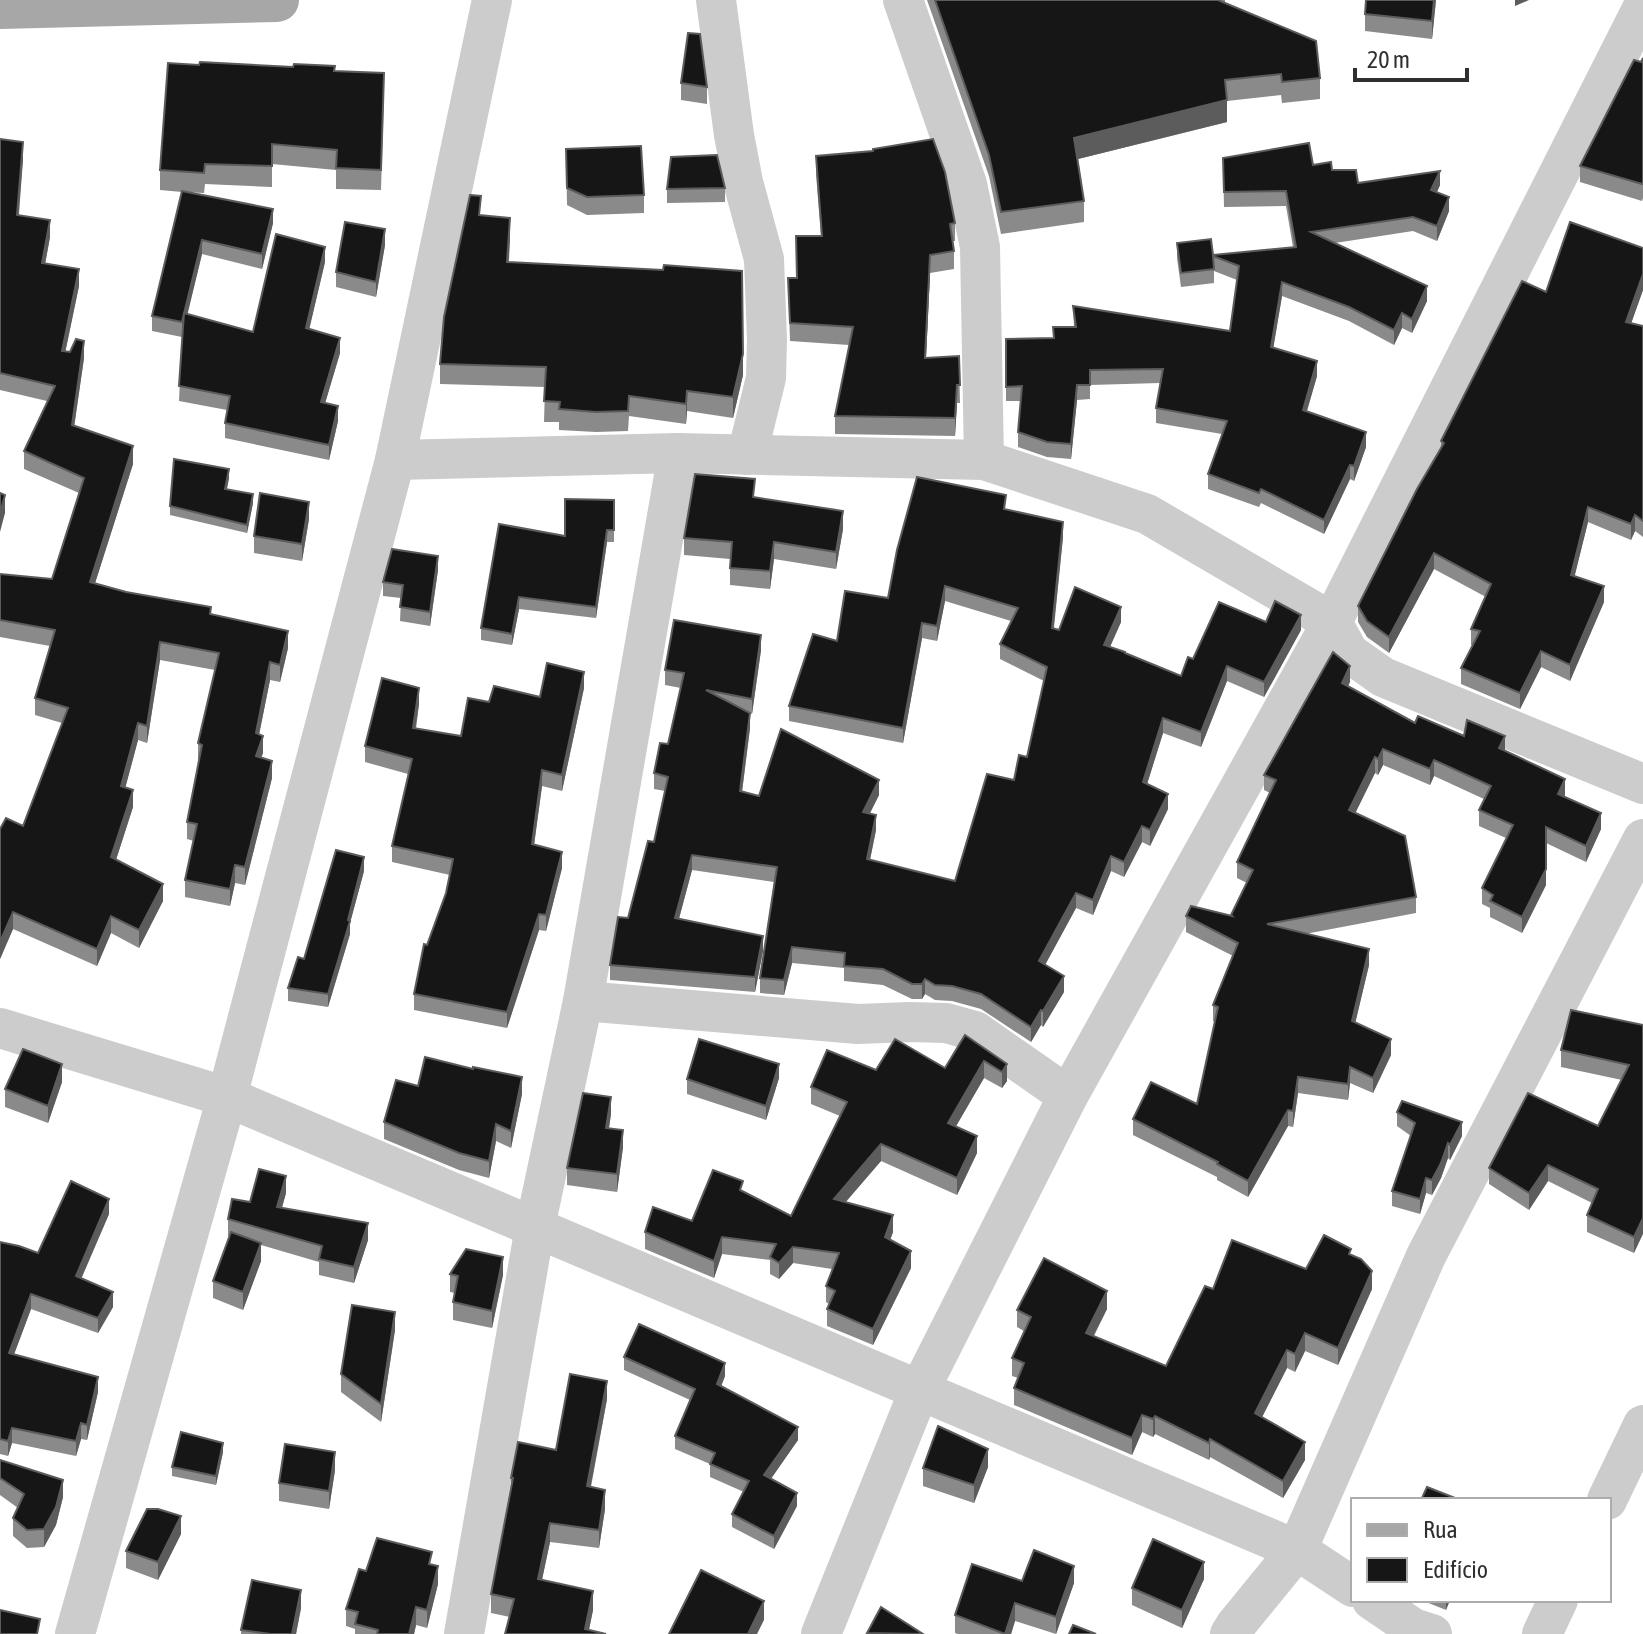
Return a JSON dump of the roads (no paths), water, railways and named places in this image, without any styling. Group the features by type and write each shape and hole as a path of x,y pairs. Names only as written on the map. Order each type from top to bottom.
{"main road":[{"path":"0,7 277,0"}],"street":[{"path":"75,1634 227,1097 395,460 492,0"},
{"path":"716,0 734,135 764,259 766,378 747,455"},
{"path":"903,0 967,184 980,247 984,460"},
{"path":"821,1634 919,1391 1068,1096 1332,622 1643,7"},
{"path":"395,460 678,453 984,460 1147,514 1332,622 1349,653 1383,677 1643,784"},
{"path":"464,1634 535,1227 583,1001 678,453"},
{"path":"1230,1634 1297,1550 1426,1256 1643,839"},
{"path":"583,1001 858,1024 946,1023 975,1031 1068,1096"},
{"path":"0,1028 227,1097 1297,1550 1351,1586"},
{"path":"1608,1498 1643,1425"},
{"path":"1375,1602 1413,1628 1432,1634"},
{"path":"1542,1634 1557,1602"}]}
